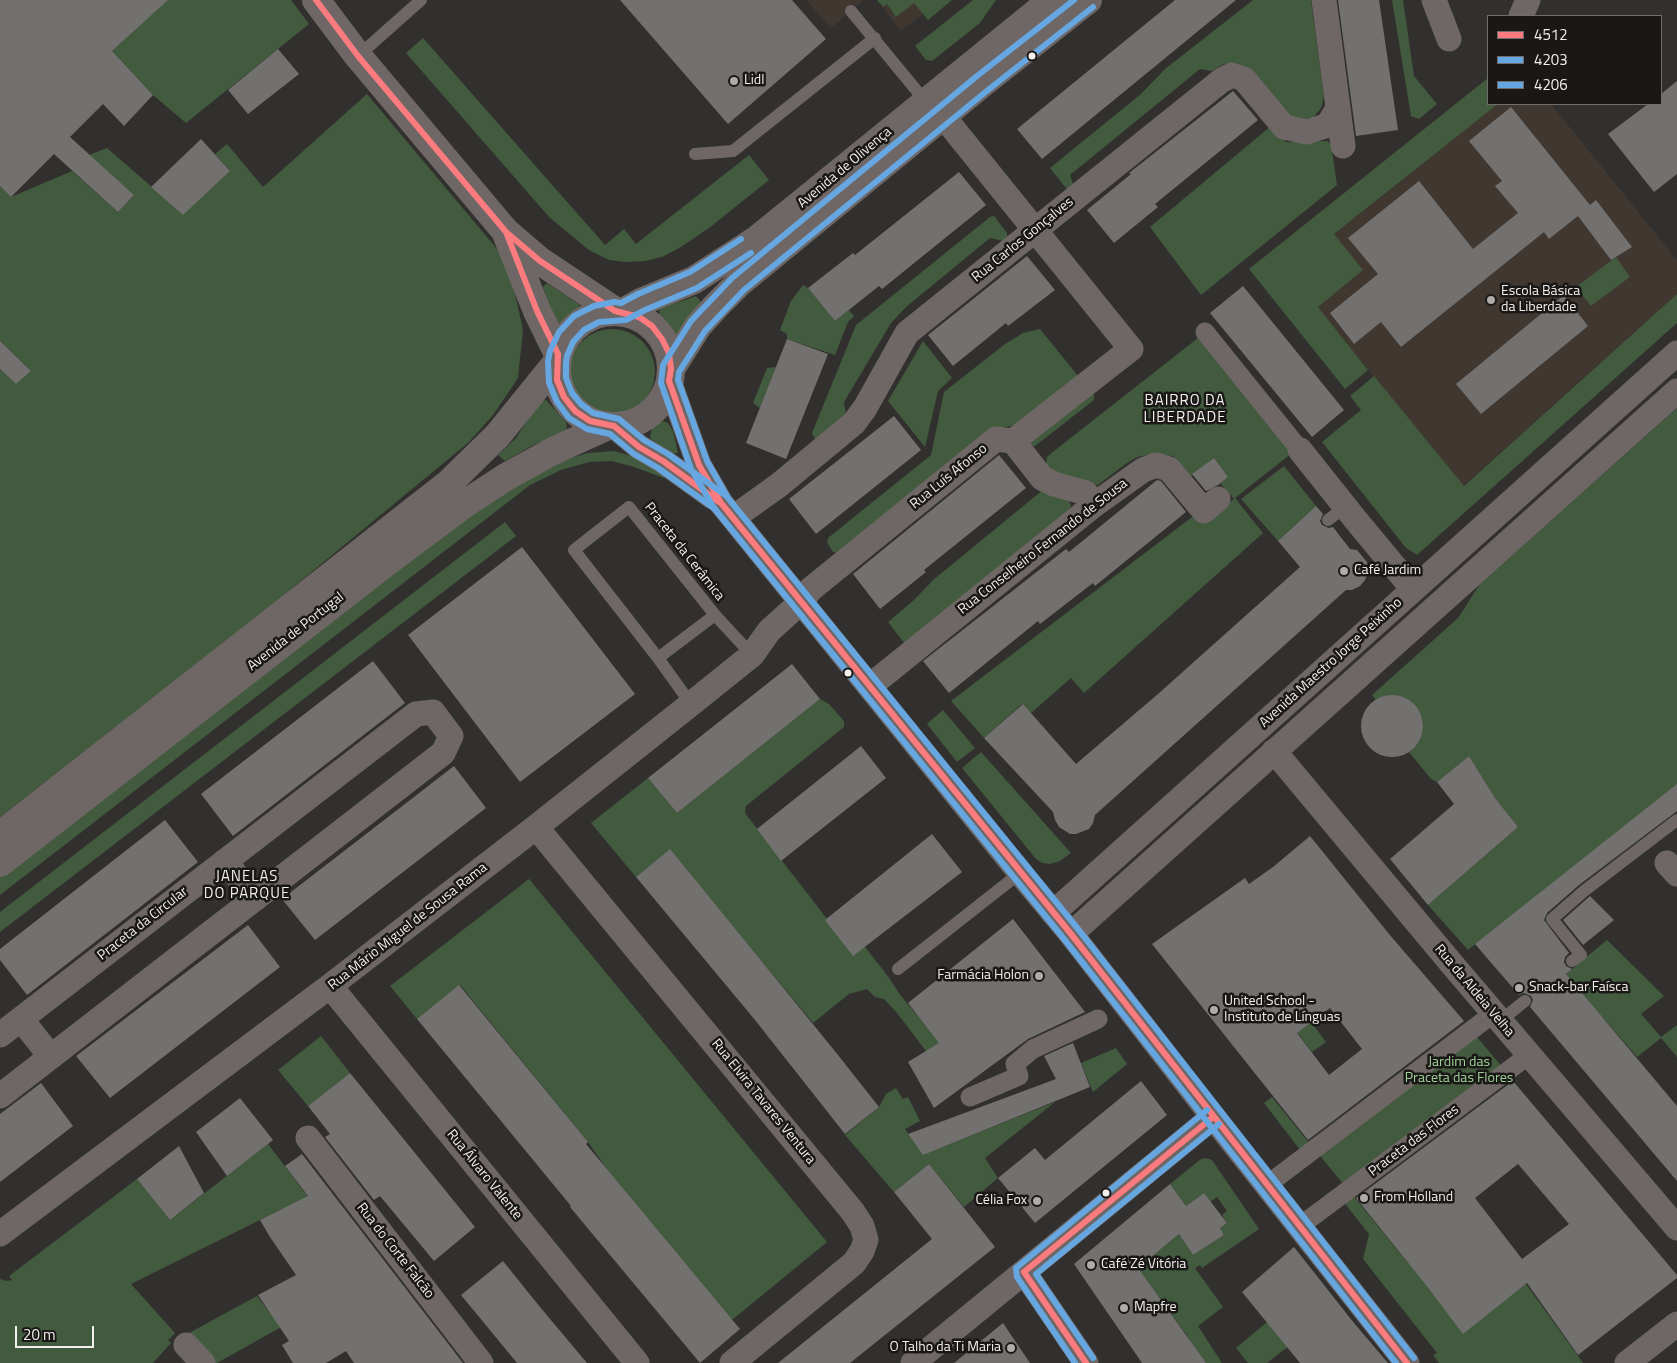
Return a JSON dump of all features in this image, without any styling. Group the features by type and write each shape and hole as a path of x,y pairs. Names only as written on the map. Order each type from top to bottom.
{"main road":[{"path":"316,0 358,56 506,232 540,261 619,312 639,317 652,326 662,338 669,353 670,375 662,399 649,413 633,422 611,426 590,421 575,411 564,397 557,380 557,358 506,232"},
{"name":"Avenida de Olivença","path":"670,375 698,326 717,304 1052,0"},
{"name":"Avenida de Olivença","path":"619,312 694,280 756,240 798,207 1088,0"},
{"path":"557,358 566,337 579,323 596,314 619,312"},
{"name":"Avenida de Portugal","path":"0,835 449,483 498,435 557,358"},
{"name":"Avenida de Portugal","path":"0,862 459,508 506,477 553,451 611,426"}],"street":[{"path":"1324,0 1344,146"},
{"path":"1434,0 1449,39"},
{"path":"1521,15 1528,0"},
{"name":"Rua Carlos Gonçalves","path":"727,511 779,485 854,423 865,408 908,333 1222,80 1232,75 1244,79 1284,127 1308,132 1328,124 1338,108"},
{"path":"934,109 1035,230"},
{"name":"Rua Luís Afonso","path":"801,602 812,589 842,563 996,440 1013,440 1131,348 1035,230"},
{"path":"1205,332 1300,450 1336,514 1413,588"},
{"name":"Avenida Maestro Jorge Peixinho","path":"1053,913 1677,353"},
{"path":"670,375 699,465 727,511 1071,934 1212,1117 1408,1363"},
{"name":"Avenida Maestro Jorge Peixinho","path":"1071,934 1677,391"},
{"path":"611,426 638,448 663,462 727,511"},
{"path":"1013,440 1042,478 1054,484 1086,493 1094,504"},
{"name":"Rua Conselheiro Fernando de Sousa","path":"870,686 1094,504 1143,470 1156,465 1170,469 1204,511 1218,499"},
{"name":"Rua Mário Miguel de Sousa Rama","path":"0,1234 330,986 536,827 752,655 769,631 801,602"},
{"name":"Praceta da Circular","path":"0,1035 416,714 433,712 451,736 443,753 255,899"},
{"name":"Rua da Aldeia Velha","path":"1274,751 1677,1228"},
{"name":"Rua Elvira Tavares Ventura","path":"536,827 853,1212 862,1226 866,1240 862,1251 854,1263 732,1363"},
{"path":"0,1096 255,899 225,861"},
{"name":"Rua Álvaro Valente","path":"330,986 637,1363"},
{"path":"1267,1185 1497,1017"},
{"path":"21,1019 51,1057"},
{"path":"970,1097 1019,1076 1015,1064 1033,1049 1098,1019"},
{"name":"Praceta das Flores","path":"1300,1226 1529,1055"},
{"path":"913,1363 1212,1117"},
{"name":"Rua do Corte Falcão","path":"308,1138 481,1363"},
{"path":"1024,1272 1086,1363"},
{"path":"1627,1363 1677,1324"},
{"path":"186,1345 203,1363"}],"lane":[{"path":"358,56 422,0"},
{"path":"851,10 934,109"},
{"path":"695,154 733,151 875,38"},
{"name":"Praceta da Cerâmica","path":"691,704 658,658 574,550 629,507 715,615 752,655"},
{"name":"Praceta da Cerâmica","path":"658,658 715,615"},
{"path":"1572,961 1581,955 1552,919 1584,891 1677,820"},
{"path":"898,969 1020,873"},
{"path":"1497,1017 1524,1001"}],"shaded area":[{"path":"806,0 864,0 831,28"},
{"path":"877,0 941,0 901,31"},
{"name":"Escola Básica da Liberdade","path":"1497,105 1552,105 1677,260 1677,294 1463,486 1288,271"}],"green space":[{"path":"165,0 291,0 309,24 186,123 153,95 112,51 162,5"},
{"path":"877,0 952,0 928,20 914,3 896,17 887,4 883,7"},
{"path":"973,0 996,0 980,23 932,61 926,60 915,46"},
{"path":"1253,0 1311,0 1324,96 1321,108 1313,118 1300,120 1289,118 1243,66 1236,63 1224,64 1212,71 1200,69 1070,175 1073,184 1070,188 1066,188 1050,168 1141,94 1165,69"},
{"path":"1392,0 1403,0 1414,76 1437,104 1419,119 1411,116"},
{"path":"423,38 605,245 624,229 636,244 749,155 769,180 709,228 662,257 645,261 625,262 609,260 589,250 550,218 406,53"},
{"path":"1487,79 1487,105 1497,105 1334,234 1363,270 1318,307 1368,370 1345,389 1249,269"},
{"path":"367,94 497,249 513,285 523,330 518,378 493,415 469,442 268,608 0,817 0,369 16,384 31,371 0,341 0,186 11,197 72,171 118,212 134,195 89,155 107,148 183,214 230,171 215,154 227,144 263,187"},
{"path":"1271,126 1286,142 1327,141 1331,144 1337,185 1201,295 1150,227"},
{"path":"994,216 1007,233 1007,237 1003,241 990,238 906,307 891,323 844,402 846,415 816,442 812,433 856,325 990,217"},
{"path":"1616,257 1630,277 1591,306 1576,287"},
{"path":"547,283 580,305 578,313 565,324 555,323 543,287"},
{"path":"803,285 808,288 835,321 849,310 854,316 848,322 835,355 787,339 787,334 780,330 791,301"},
{"path":"1677,294 1677,323 1417,555 1406,548 1322,442 1361,410 1350,396 1374,376 1464,486"},
{"path":"696,296 702,303 679,336 669,334 658,320 660,309"},
{"path":"612,329 628,332 636,336 648,348 652,356 655,372 652,388 648,396 636,408 628,412 612,415 596,412 588,408 576,396 572,388 569,372 572,356 576,348 588,336 596,332"},
{"path":"1040,329 1079,377 1018,424 998,429 837,553 833,552 827,542 828,538 931,455 944,392 1005,344 1023,333"},
{"path":"1198,338 1292,453 1235,498 1263,533 1084,693 1071,678 1031,713 1022,704 984,738 951,701 1196,514 1204,523 1234,499 1220,483 1228,477 1214,458 1191,476 1173,456 1152,454 1137,457 1098,485 1060,477 1048,470 1046,464 1047,457 1054,451"},
{"path":"923,341 952,378 938,391 925,447 888,401"},
{"path":"776,367 760,408 753,403 767,368"},
{"path":"1091,391 1094,395 1094,400 1035,446 1032,446 1030,443"},
{"path":"546,400 566,422 567,428 564,435 535,444 505,461 498,455 516,438 540,401"},
{"path":"1677,408 1677,785 1468,950 1428,905 1518,827 1495,798 1469,756 1437,782 1431,779 1409,752 1419,740 1423,730 1422,719 1418,710 1412,703 1395,695 1385,696 1376,700 1372,695 1458,618 1480,584"},
{"path":"662,421 668,423 673,431 678,453 674,453 659,445 650,438 654,425"},
{"path":"614,451 638,458 668,475 664,478 612,461 589,462 561,470 530,485 0,895 0,876 480,506 557,462 588,453"},
{"path":"1284,466 1316,506 1278,541 1241,499"},
{"path":"1044,489 1068,498 1071,506 1068,511 905,644 888,622 915,599 933,580"},
{"path":"505,522 516,536 0,932 0,912"},
{"path":"820,699 829,704 844,721 844,727 746,806 745,813 827,919 825,920 865,947 901,996 936,1038 1023,1017 926,1051 884,999 875,997 867,989 849,994 813,1023 669,850 636,877 591,823 648,778 677,813"},
{"path":"943,710 975,748 957,762 927,724"},
{"path":"981,752 1071,853 1060,861 1050,864 1042,863 1036,859 962,768"},
{"path":"529,879 827,1242 732,1320 610,1174 588,1142 460,985 417,1019 390,986"},
{"path":"1607,940 1664,996 1641,1014 1661,1037 1677,1025 1677,1057 1661,1038 1637,1057 1605,1020 1577,995 1581,991 1566,974"},
{"path":"1296,1002 1326,1042 1312,1052 1289,1022"},
{"name":"Jardim das Praceta das Flores","path":"1467,1025 1508,1074 1351,1193 1315,1150 1301,1151 1264,1103 1272,1097 1310,1144"},
{"path":"321,1036 350,1073 308,1106 278,1070"},
{"path":"1116,1048 1127,1064 1093,1092 1081,1063"},
{"path":"896,1088 903,1099 908,1097 920,1121 905,1129 917,1147 932,1139 937,1149 1055,1102 985,1158 998,1178 964,1207 929,1164 894,1192 845,1135 879,1107 886,1094"},
{"path":"268,1144 434,1363 282,1209 131,1284 175,1333 168,1340 171,1343 153,1363 0,1363 0,1279 12,1280 9,1276 137,1179 170,1220"},
{"path":"1201,1159 1212,1160 1259,1229 1202,1268 1200,1265 1195,1268 1223,1307 1198,1326 1222,1363 1199,1363 1188,1337 1158,1296 1132,1273 1179,1234 1193,1255 1224,1235 1220,1228 1227,1223 1222,1215 1227,1211 1217,1197 1210,1202 1204,1193 1186,1206 1170,1184"},
{"path":"1351,1193 1408,1263 1518,1290 1526,1284 1583,1363 1439,1363 1433,1355 1437,1353 1363,1259 1369,1234 1342,1200"},
{"path":"257,1296 270,1313 333,1298 217,1363 212,1363 189,1333"},
{"path":"1267,1322 1289,1346 1267,1363 1248,1363 1236,1348"}],"building":[{"path":"0,0 168,0 112,51 153,95 124,126 103,104 70,137 134,195 118,212 54,154 11,197 0,186"},
{"name":"Lidl","path":"620,0 792,0 826,39 728,124"},
{"path":"1175,0 1236,0 1042,159 1017,129"},
{"path":"1338,0 1379,0 1398,130 1356,136"},
{"path":"278,49 299,74 248,114 228,90"},
{"path":"1677,81 1677,174 1654,192 1608,134 1647,105 1662,105 1662,93"},
{"path":"1233,91 1258,120 1155,204 1158,207 1114,243 1087,210 1131,174 1129,173"},
{"path":"1511,107 1590,205 1596,200 1632,247 1611,260 1578,216 1549,239 1544,232 1401,347 1381,322 1354,344 1330,313 1378,274 1348,238 1419,181 1473,249 1518,213 1495,186 1502,181 1469,141"},
{"path":"201,139 230,171 183,215 151,187"},
{"path":"959,172 986,205 882,289 879,286 835,321 808,288 853,253 855,255"},
{"path":"1027,256 1055,290 1008,326 1006,323 953,366 928,335"},
{"path":"1243,286 1344,410 1312,437 1210,313"},
{"path":"1564,295 1588,326 1481,414 1456,384"},
{"path":"787,339 828,354 786,459 746,443"},
{"path":"0,341 31,371 16,384 0,369"},
{"path":"894,416 921,450 816,534 789,499"},
{"path":"999,455 1026,488 924,570 926,572 880,609 853,574"},
{"path":"1214,458 1228,477 1206,491 1192,474"},
{"path":"1157,480 1161,481 1186,512 1095,586 1093,583 1040,624 1038,621 949,693 923,661 1066,549 1069,552"},
{"path":"1316,506 1323,514 1320,521 1322,525 1329,528 1333,527 1350,549 1357,550 1367,562 1368,572 1365,580 1360,586 1352,590 1346,590 1095,815 1089,829 1076,834 1070,834 1059,827 1053,812 984,738 1023,704 1076,764 1158,694 1300,567 1278,541"},
{"path":"522,547 635,694 520,782 408,635"},
{"path":"373,661 405,703 233,836 201,794"},
{"path":"792,664 820,699 677,813 648,778"},
{"path":"1392,695 1409,700 1414,704 1418,709 1423,726 1418,743 1414,748 1409,752 1392,757 1375,752 1370,748 1366,743 1361,726 1366,709 1370,704 1375,700"},
{"path":"861,746 886,778 781,861 757,829"},
{"path":"1469,756 1495,798 1518,827 1428,905 1390,859 1454,804 1437,782"},
{"path":"454,766 486,808 315,940 282,899"},
{"path":"1677,784 1677,811 1579,885 1547,913 1544,920 1569,953 1565,957 1564,962 1566,966 1572,969 1566,974 1677,1106 1677,1181 1530,1007 1533,1000 1531,996 1524,993 1519,995 1475,944"},
{"path":"165,820 198,862 27,995 0,960 0,949"},
{"path":"932,834 962,872 853,956 825,920"},
{"path":"1310,836 1389,934 1464,1021 1308,1140 1152,944 1245,878 1249,884","holes":["1330,1008 1362,1049 1329,1075 1297,1033"]},
{"path":"670,849 879,1107 845,1134 755,1020 636,877"},
{"path":"1590,896 1614,920 1583,945 1563,920"},
{"path":"1013,919 1085,1012 1028,1039 934,1108 908,1062 939,1043 908,1003"},
{"path":"248,925 280,967 110,1098 76,1056"},
{"path":"459,985 588,1142 586,1144 740,1329 700,1363 417,1019"},
{"path":"1073,1043 1090,1087 923,1155 908,1134 1056,1079 1044,1056"},
{"path":"350,1073 475,1227 434,1261 380,1196 374,1200 325,1137 330,1134 308,1106"},
{"path":"1141,1081 1167,1115 1035,1223 998,1178 1035,1148 1045,1160"},
{"path":"1513,1081 1677,1275 1677,1278 1578,1355 1527,1283 1463,1334 1356,1198","holes":["1518,1164 1569,1224 1522,1259 1475,1198"]},
{"path":"41,1083 73,1126 0,1182 0,1114"},
{"path":"240,1098 273,1140 227,1176 196,1132"},
{"path":"179,1146 204,1193 170,1220 137,1179"},
{"path":"302,1154 463,1363 354,1363 346,1351 326,1363 293,1363 282,1345 289,1341 258,1295 296,1275 260,1220 308,1196 285,1166"},
{"path":"929,1164 995,1247 850,1363 778,1363 932,1239 894,1192"},
{"path":"1170,1184 1186,1206 1204,1193 1227,1223 1220,1228 1224,1235 1193,1255 1179,1234 1138,1268 1206,1363 1142,1363 1074,1264"},
{"path":"1294,1247 1388,1363 1300,1363 1242,1292"},
{"path":"503,1261 587,1363 517,1363 461,1295"},
{"path":"1003,1323 1030,1363 954,1363"}],"transit line":[{"name":"4512","path":"316,0 358,56 506,232 540,261 615,311 639,317 652,326 662,339 669,353 671,369 669,381 699,465 721,503 1071,934 1407,1363"},
{"name":"4203","path":"1074,0 977,76 732,278 691,321 663,365 661,383 691,469 714,508 1064,939 1396,1363"},
{"name":"4206","path":"1093,7 988,90 744,290 705,331 679,372 678,380 707,461 728,498 1078,929 1414,1358"},
{"name":"4512","path":"506,232 537,311 558,354 557,380 564,397 575,411 590,421 614,426"},
{"name":"4206","path":"715,509 658,468 634,454 610,434 587,429 569,418 557,402 549,383 548,361 550,351 559,332 574,316 594,306 614,302 621,303 690,272 741,239"},
{"name":"4203","path":"725,495 668,454 644,440 619,419 593,413 581,404 572,393 566,378 566,363 573,342 584,330 599,322 626,320 697,288 751,253"},
{"name":"4512","path":"614,426 639,447 663,461 719,502"},
{"name":"4206","path":"1075,1363 1017,1277 1016,1268 1207,1110"},
{"name":"4512","path":"1024,1272 1213,1117"},
{"name":"4203","path":"1093,1358 1036,1274 1219,1124"},
{"name":"4512","path":"1024,1272 1086,1363"}],"place":[{"name":"Lidl","path":"734,81"},
{"name":"Escola Básica da Liberdade","path":"1491,300"},
{"name":"Café Jardim","path":"1344,571"},
{"name":"Farmácia Holon","path":"1039,976"},
{"name":"Snack-bar Faísca","path":"1519,988"},
{"name":"United School - Instituto de Línguas","path":"1214,1010"},
{"name":"From Holland","path":"1364,1198"},
{"name":"Célia Fox","path":"1037,1201"},
{"name":"Café Zé Vitória","path":"1091,1265"},
{"name":"Mapfre","path":"1124,1308"},
{"name":"O Talho da Ti Maria","path":"1011,1348"}],"district":[{"name":"BAIRRO DA LIBERDADE","path":"1185,410"},
{"name":"JANELAS DO PARQUE","path":"247,886"}]}
